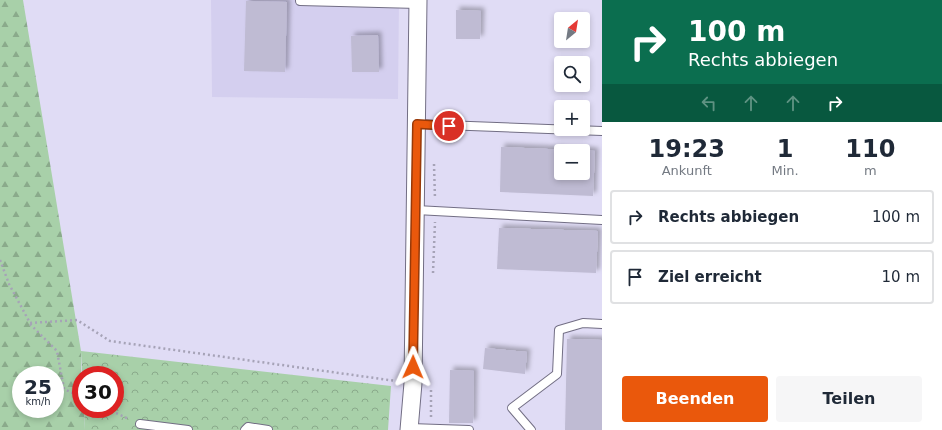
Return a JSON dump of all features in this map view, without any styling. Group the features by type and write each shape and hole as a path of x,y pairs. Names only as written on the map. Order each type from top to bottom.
{"street":[{"path":"410,429 413,383 418,2"}],"lane":[{"path":"300,1 418,2"},
{"path":"417,124 602,131"},
{"path":"416,210 602,220"},
{"path":"531,430 512,408 557,374 559,330 582,323 602,324"},
{"path":"140,424 188,430"},
{"path":"245,430 248,427 268,430"},
{"path":"410,429 469,430"}],"path":[{"path":"0,260 9,284 30,323 57,351 64,389 72,393"},
{"path":"30,323 77,320 110,341 413,383"},
{"path":"124,417 140,424"}],"shaded area":[{"path":"211,0 399,0 398,99 212,97"}],"green space":[{"path":"0,0 23,0 81,351 81,366 72,366 72,418 84,418 85,430 0,430"},
{"path":"81,351 391,386 388,430 85,430 84,418 124,418 124,366 82,366"}],"building":[{"path":"246,1 287,2 285,72 244,71"},
{"path":"456,10 481,11 480,39 456,39"},
{"path":"378,35 379,72 352,72 351,36"},
{"path":"501,147 554,149 554,180 590,180 590,151 595,151 593,196 500,192"},
{"path":"499,228 598,231 596,273 497,269"},
{"path":"567,339 602,340 602,430 565,430"},
{"path":"485,348 527,352 525,374 483,369"},
{"path":"450,370 474,371 473,423 449,423"}],"route":[{"path":"413,367 417,124 449,126"}]}
